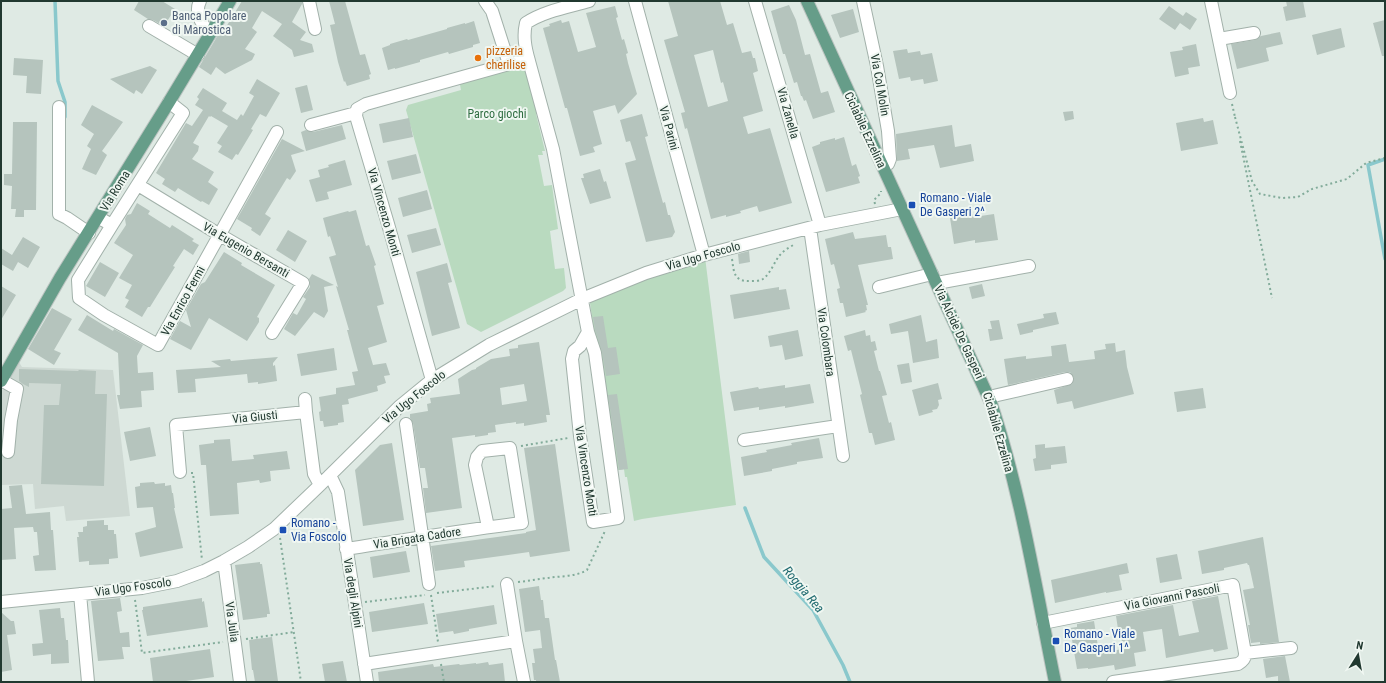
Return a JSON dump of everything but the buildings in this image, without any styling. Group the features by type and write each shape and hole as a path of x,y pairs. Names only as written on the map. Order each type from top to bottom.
{"main road":[{"name":"Via Roma","path":"1,380 20,346 230,1"},
{"name":"Via Alcide De Gasperi","path":"807,1 989,397 1002,436 1024,524 1055,682"}],"street":[{"path":"200,1 197,11 202,25 210,34"},
{"path":"309,1 315,28"},
{"path":"486,1 492,11 509,64"},
{"name":"Via Vincenzo Monti","path":"588,332 578,348 574,351 572,359 580,436 593,522 618,518 595,353 588,332 553,149 528,60 524,34 526,23 534,17 589,1"},
{"name":"Via Parini","path":"635,1 704,255"},
{"name":"Via Zanella","path":"755,1 814,230"},
{"name":"Via Col Molin","path":"863,1 877,66 888,130 890,159 888,164 883,166"},
{"path":"1211,1 1230,93"},
{"path":"148,26 198,55"},
{"path":"1219,39 1254,33"},
{"path":"311,125 356,113 357,109 366,104 528,60"},
{"path":"66,270 79,278 138,185 182,113 169,102"},
{"path":"59,107 59,214 89,233"},
{"name":"Via Vincenzo Monti","path":"356,113 432,380"},
{"name":"Via Enrico Fermi","path":"79,278 79,298 104,315 158,345 277,132"},
{"name":"Via Eugenio Bersanti","path":"138,185 220,235 303,282 272,334"},
{"name":"Via Ugo Foscolo","path":"1,602 160,586 204,571 248,547 274,529 399,407 432,380 489,346 582,299 646,273 731,248 814,230 877,213 902,209"},
{"path":"99,218 112,225"},
{"name":"Via Colombara","path":"814,230 843,456"},
{"path":"879,287 1030,266"},
{"path":"578,348 590,349 595,353"},
{"path":"989,397 1067,379"},
{"path":"1,380 17,389 10,420 8,452"},
{"path":"305,399 314,474 320,485"},
{"name":"Via Giusti","path":"180,472 176,425 306,412"},
{"path":"406,424 429,584"},
{"path":"744,440 838,426"},
{"path":"488,527 475,465 477,457 482,451 510,448"},
{"name":"Via Brigata Cadore","path":"346,549 522,523 510,448"},
{"name":"Via degli Alpini","path":"330,475 338,492 367,682"},
{"name":"Via Julia","path":"224,561 240,682"},
{"path":"507,584 524,682"},
{"name":"Via Giovanni Pascoli","path":"1043,623 1233,585 1245,653"},
{"path":"80,594 88,682"},
{"path":"364,664 516,641"},
{"path":"1113,682 1238,664 1245,658 1245,653 1291,648"}],"path":[{"path":"1230,93 1272,298"},
{"path":"1235,117 1252,181 1260,194 1282,198 1298,197 1312,189 1347,179 1366,163 1385,158"},
{"name":"Ciclabile Ezzelina","path":"877,213 874,200 881,193 882,186"},
{"path":"731,248 735,276 742,281 759,280 763,279 786,250 814,230"},
{"path":"510,448 580,436"},
{"path":"180,472 193,473 204,571"},
{"path":"274,529 280,536 301,682"},
{"path":"429,584 444,682"},
{"path":"134,589 142,653 294,632"}],"shaded area":[{"path":"17,359 22,367 113,370 130,516 66,521 64,506 35,509 33,484 1,485 1,389 6,390"}],"green space":[{"name":"Parco giochi","path":"524,66 538,113 536,114 545,151 542,151 543,155 538,155 544,186 552,185 558,229 550,231 555,269 564,268 566,288 563,291 481,332 467,324 406,110 408,105 461,90 459,79"},
{"path":"705,257 736,505 634,521 627,477 625,477 624,469 614,471 590,303 591,300"}],"waterway":[{"path":"55,1 58,81 65,102 65,117"},
{"path":"1385,159 1368,165 1385,259"},
{"name":"Roggia Rea","path":"745,508 764,557 813,610 843,665 850,682"}],"place":[{"name":"Banca Popolare di Marostica","path":"164,23"},
{"name":"pizzeria cherilise","path":"478,58"},
{"name":"Romano - Viale De Gasperi 2^","path":"912,205"},
{"name":"Romano - Via Foscolo","path":"283,530"},
{"name":"Romano - Viale De Gasperi 1^","path":"1056,641"}]}
